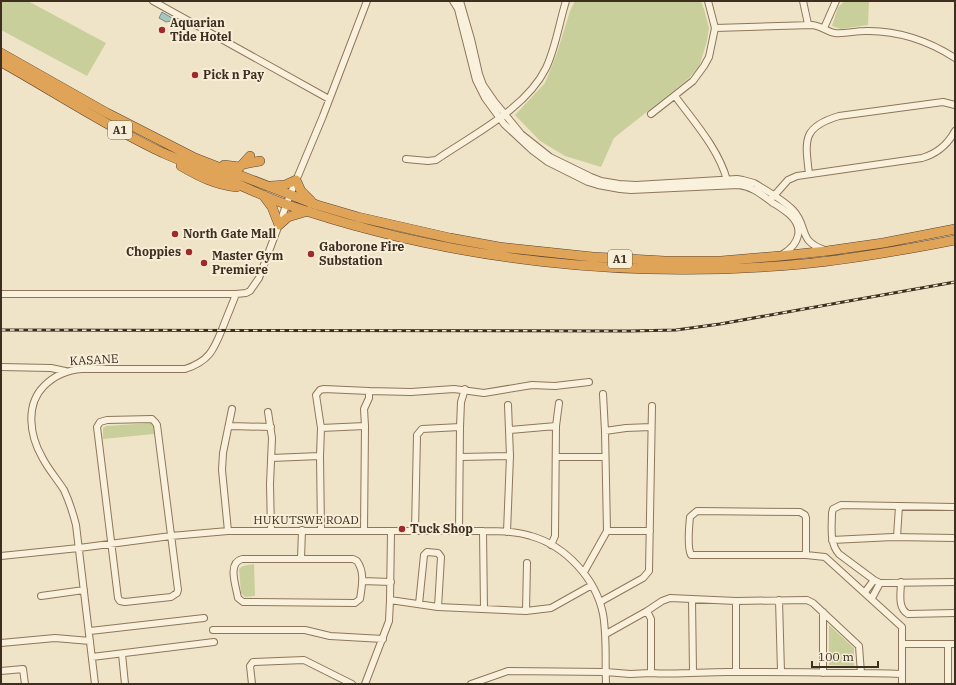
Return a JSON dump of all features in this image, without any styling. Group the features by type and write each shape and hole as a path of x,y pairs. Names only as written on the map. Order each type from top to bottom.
{"highway":[{"name":"A1","path":"1,53 107,113 196,158 290,195 358,218 450,238 499,247 593,257 665,261 722,260 827,251 884,243 955,229"},
{"name":"A1","path":"1,62 104,122 168,155 263,195 308,211 379,232 447,247 540,261 631,269 722,269 802,264 887,253 955,240"},
{"path":"244,164 250,156"},
{"path":"196,158 240,167 244,164 260,161"},
{"path":"269,187 285,185 296,180 301,191 308,199 317,205"},
{"path":"263,195 272,207 279,226 288,217 308,211"}],"street":[{"path":"153,1 329,99"},
{"path":"1,294 236,294 246,293 252,289 256,284 367,1"},
{"path":"453,1 458,9 476,80 485,98 524,144 539,156 598,186 631,190 738,185 744,186 788,206 798,217 805,235 811,244 827,251"},
{"path":"460,1 481,79 502,117 545,154 601,181 619,184 636,185 727,180 748,181 772,198 792,217 798,230 798,239 794,246 780,256"},
{"path":"406,159 428,161 436,160 502,117 527,95 542,76 551,56 566,1"},
{"path":"651,114 693,81 704,66 712,49 715,28 708,1"},
{"path":"803,1 808,24"},
{"path":"824,28 836,1"},
{"path":"715,28 755,28 808,24 819,26 833,33 866,31 883,32 917,39 937,47 955,58"},
{"path":"675,96 717,155 724,169 727,180"},
{"path":"809,174 806,149 807,140 814,128 825,120 839,116 943,102 955,105"},
{"path":"772,198 792,177 929,156 938,150 955,131"},
{"name":"KASANE","path":"95,684 90,631 76,525 71,506 59,482 42,457 36,443 32,428 31,414 34,402 38,394 49,381 65,371 82,369 175,370 192,367 204,360 213,351 236,294"},
{"path":"1,367 51,368 65,371"},
{"path":"321,530 321,428 316,398 317,393 320,390 340,389 411,392 454,389 484,393 532,385 555,386 589,382"},
{"path":"459,531 461,402 465,390"},
{"path":"364,531 366,426 364,409 369,398 369,391"},
{"path":"584,572 607,531 603,394"},
{"path":"551,545 555,536 556,426 559,403"},
{"path":"507,532 510,456 508,405"},
{"path":"600,602 643,578 649,571 652,406"},
{"path":"228,531 222,470 223,453 230,426 232,409"},
{"path":"268,412 272,438 270,484 271,531"},
{"path":"152,419 157,425 178,590 177,593 171,597 124,602 120,601 118,598 111,544 97,427 100,422 107,420 152,419"},
{"path":"230,426 271,427"},
{"path":"321,428 366,426"},
{"path":"510,430 556,426"},
{"path":"605,431 651,426"},
{"path":"415,531 417,435 422,429 460,427"},
{"path":"271,458 320,456"},
{"path":"460,457 510,456"},
{"path":"556,458 605,457"},
{"path":"955,507 837,506 833,509 832,513 832,540 834,548 838,554 877,581 955,582"},
{"path":"897,537 899,506"},
{"path":"806,555 806,518 805,515 800,512 697,511 690,517 689,542 691,555 806,555 827,558 900,624 903,630 902,684"},
{"path":"301,559 302,530"},
{"name":"HUKUTSWE ROAD","path":"1,556 171,536 228,531 483,531 507,532 532,536 551,545 567,556 584,572 592,585 600,602 606,634 606,684"},
{"path":"483,531 484,609"},
{"path":"607,531 650,531"},
{"path":"252,684 250,666 253,662 300,660 351,684 365,684 388,625 391,582 391,532"},
{"path":"832,540 897,537 955,538"},
{"path":"419,604 424,555 427,552 438,553 441,557 438,607"},
{"path":"242,558 353,559 359,564 362,581 360,599 355,603 246,603 238,598 233,569 234,565 242,558"},
{"path":"526,611 527,563"},
{"path":"362,581 391,582"},
{"path":"865,592 877,581"},
{"path":"872,598 877,581"},
{"path":"901,582 900,605 904,612 908,614 955,613"},
{"path":"390,600 438,607 526,611 551,608 592,585"},
{"path":"41,596 84,590"},
{"path":"606,634 670,598 736,601 806,600 811,601 824,612 859,646 861,673"},
{"path":"692,598 693,672"},
{"path":"779,600 780,672"},
{"path":"736,601 736,672"},
{"path":"647,611 651,619 651,673"},
{"path":"823,673 824,612"},
{"path":"90,631 204,618"},
{"path":"213,630 299,630 313,631 330,636 383,639"},
{"path":"1,643 55,638 90,641"},
{"path":"92,657 214,642"},
{"path":"903,644 955,644"},
{"path":"948,644 948,684"},
{"path":"122,654 125,684"},
{"path":"1,671 23,669 25,684"},
{"path":"470,684 508,671 606,672 630,674 780,672 902,674"}],"green space":[{"path":"1,1 28,1 106,43 87,76 1,30"},
{"path":"575,1 701,1 709,28 707,41 699,67 688,79 614,138 601,167 565,156 540,141 515,115 545,83 557,53 570,11"},
{"path":"845,1 869,1 868,25 841,29 832,26 838,7"},
{"path":"151,423 154,427 154,434 103,439 103,428 106,426"},
{"path":"254,564 255,596 245,597 241,593 239,569 243,566"},
{"path":"829,625 854,648 854,666 829,665"}],"water":[{"path":"162,12 172,18 171,21 166,22 159,18"}],"railway":[{"path":"1,330 676,330 720,324 955,282"}],"place":[{"name":"Aquarian Tide Hotel","path":"162,30"},
{"name":"Pick n Pay","path":"195,75"},
{"name":"North Gate Mall","path":"175,234"},
{"name":"Choppies","path":"189,252"},
{"name":"Gaborone Fire Substation","path":"311,254"},
{"name":"Master Gym Premiere","path":"204,263"},
{"name":"Tuck Shop","path":"402,529"}]}
